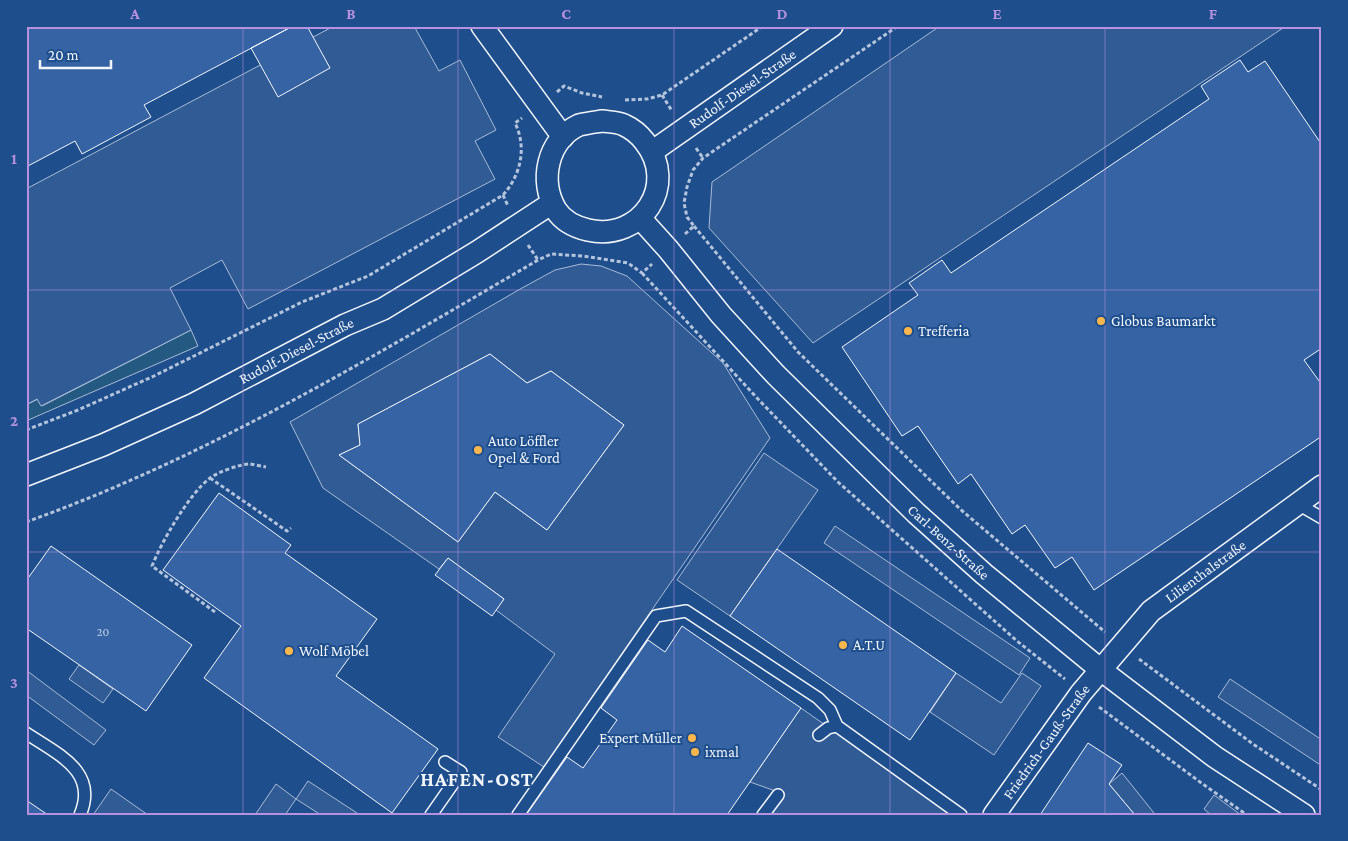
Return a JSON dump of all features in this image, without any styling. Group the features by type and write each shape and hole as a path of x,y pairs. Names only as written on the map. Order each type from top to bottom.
{"street":[{"path":"482,26 564,137"},
{"name":"Rudolf-Diesel-Straße","path":"653,151 832,26"},
{"path":"602,121 623,125 638,133 653,151 658,171 658,187 652,204 640,218 626,228 601,233 580,228 561,218 552,203 546,180 548,163 553,150 564,137 580,125 602,121"},
{"name":"Rudolf-Diesel-Straße","path":"26,475 194,404 345,325 383,309 477,252 552,203"},
{"name":"Carl-Benz-Straße","path":"640,218 668,249 720,315 814,414 963,556 1100,670 1215,756 1304,815"},
{"name":"Lilienthalstraße","path":"1100,670 1151,611 1322,486"},
{"name":"Friedrich-Gauß-Straße","path":"994,815 1100,670"}],"lane":[{"path":"1298,504 1322,518"},
{"path":"518,815 656,616 686,611 818,698 830,710 837,726 961,815"},
{"path":"819,735 828,728 837,726"},
{"path":"26,733 72,765 79,773 84,782 86,795 85,804 80,815"},
{"path":"431,815 461,772 445,762"},
{"path":"763,815 778,795"}],"path":[{"path":"623,100 647,100 662,95 763,26"},
{"path":"898,26 703,158 692,170 687,187 684,203 687,217 798,352 960,509 1121,646 1253,744 1322,790"},
{"path":"26,430 78,410 154,376 302,302 368,276 503,195 515,178 520,163 522,146 520,133 515,123 564,86 582,93 609,98"},
{"path":"26,522 159,469 295,401 366,362 551,254 584,256 628,263 642,273 694,226"},
{"path":"215,612 152,566 162,542 193,497 210,478 225,470 248,464 266,467"},
{"path":"210,478 287,531 291,528"}],"shaded area":[{"path":"334,26 414,26 439,71 460,60 496,130 475,141 495,179 248,309 222,260 170,288 191,330 41,406 37,399 26,405 26,189"},
{"path":"940,26 1286,26 813,343 709,228 712,182"},
{"path":"581,264 601,266 627,276 723,363 770,438 544,767 498,737 555,654 496,610 504,599 448,558 439,569 323,488 290,422 555,270","holes":["490,354 527,383 551,371 624,425 547,530 495,492 458,542 339,455 360,445 358,424"]},
{"path":"191,330 198,346 26,421 26,405 38,399 42,406"},
{"path":"764,453 818,490 730,616 677,580"},
{"path":"835,526 1030,658 1019,675 824,543"},
{"path":"79,665 113,689 103,703 69,679"},
{"path":"26,670 106,730 94,745 26,695"},
{"path":"956,673 1001,703 1022,673 1041,686 994,755 930,712"},
{"path":"1230,679 1322,740 1322,766 1218,697"},
{"path":"801,708 950,813 949,815 770,815 784,794 750,782"},
{"path":"1122,773 1154,813 1152,815 1135,815 1109,784"},
{"path":"308,781 360,815 321,815 296,799"},
{"path":"276,784 296,799 285,815 255,815"},
{"path":"111,789 148,815 93,815"},
{"path":"1214,795 1241,815 1211,815 1204,809"}],"building":[{"path":"26,26 293,26 144,105 151,117 82,154 75,141 26,167"},
{"path":"293,26 307,26 330,68 278,97 251,48"},
{"name":"Globus Baumarkt","path":"1240,60 1248,72 1265,61 1322,145 1322,348 1304,360 1322,385 1322,436 1094,590 1072,557 1055,568 1025,525 1012,534 971,474 958,484 918,426 902,436 842,347 918,295 909,283 942,260 951,273 1209,99 1201,86"},
{"name":"Auto Löffler Opel & Ford","path":"490,354 527,383 551,371 624,425 547,530 495,492 458,542 339,455 360,445 358,424"},
{"name":"Wolf Möbel","path":"219,493 291,545 285,553 377,619 336,676 438,749 392,813 204,678 241,626 163,570"},
{"path":"51,546 192,645 146,711 26,628 26,581"},
{"name":"A.T.U","path":"777,549 956,673 910,740 730,616"},
{"path":"448,558 504,599 492,616 435,575"},
{"name":"Expert Müller","path":"682,626 801,708 727,815 526,815 567,757 583,768 617,720 601,708 648,640 665,652"},
{"path":"1088,743 1122,765 1109,784 1135,815 1040,815"},
{"path":"26,800 48,815 26,815"}],"place":[{"name":"Globus Baumarkt","path":"1101,321"},
{"name":"Trefferia","path":"908,331"},
{"name":"Auto Löffler Opel & Ford","path":"478,450"},
{"name":"A.T.U","path":"843,645"},
{"name":"Wolf Möbel","path":"289,651"},
{"name":"Expert Müller","path":"692,738"},
{"name":"ixmal","path":"695,752"}],"district":[{"name":"HAFEN-OST","path":"477,779"}]}
